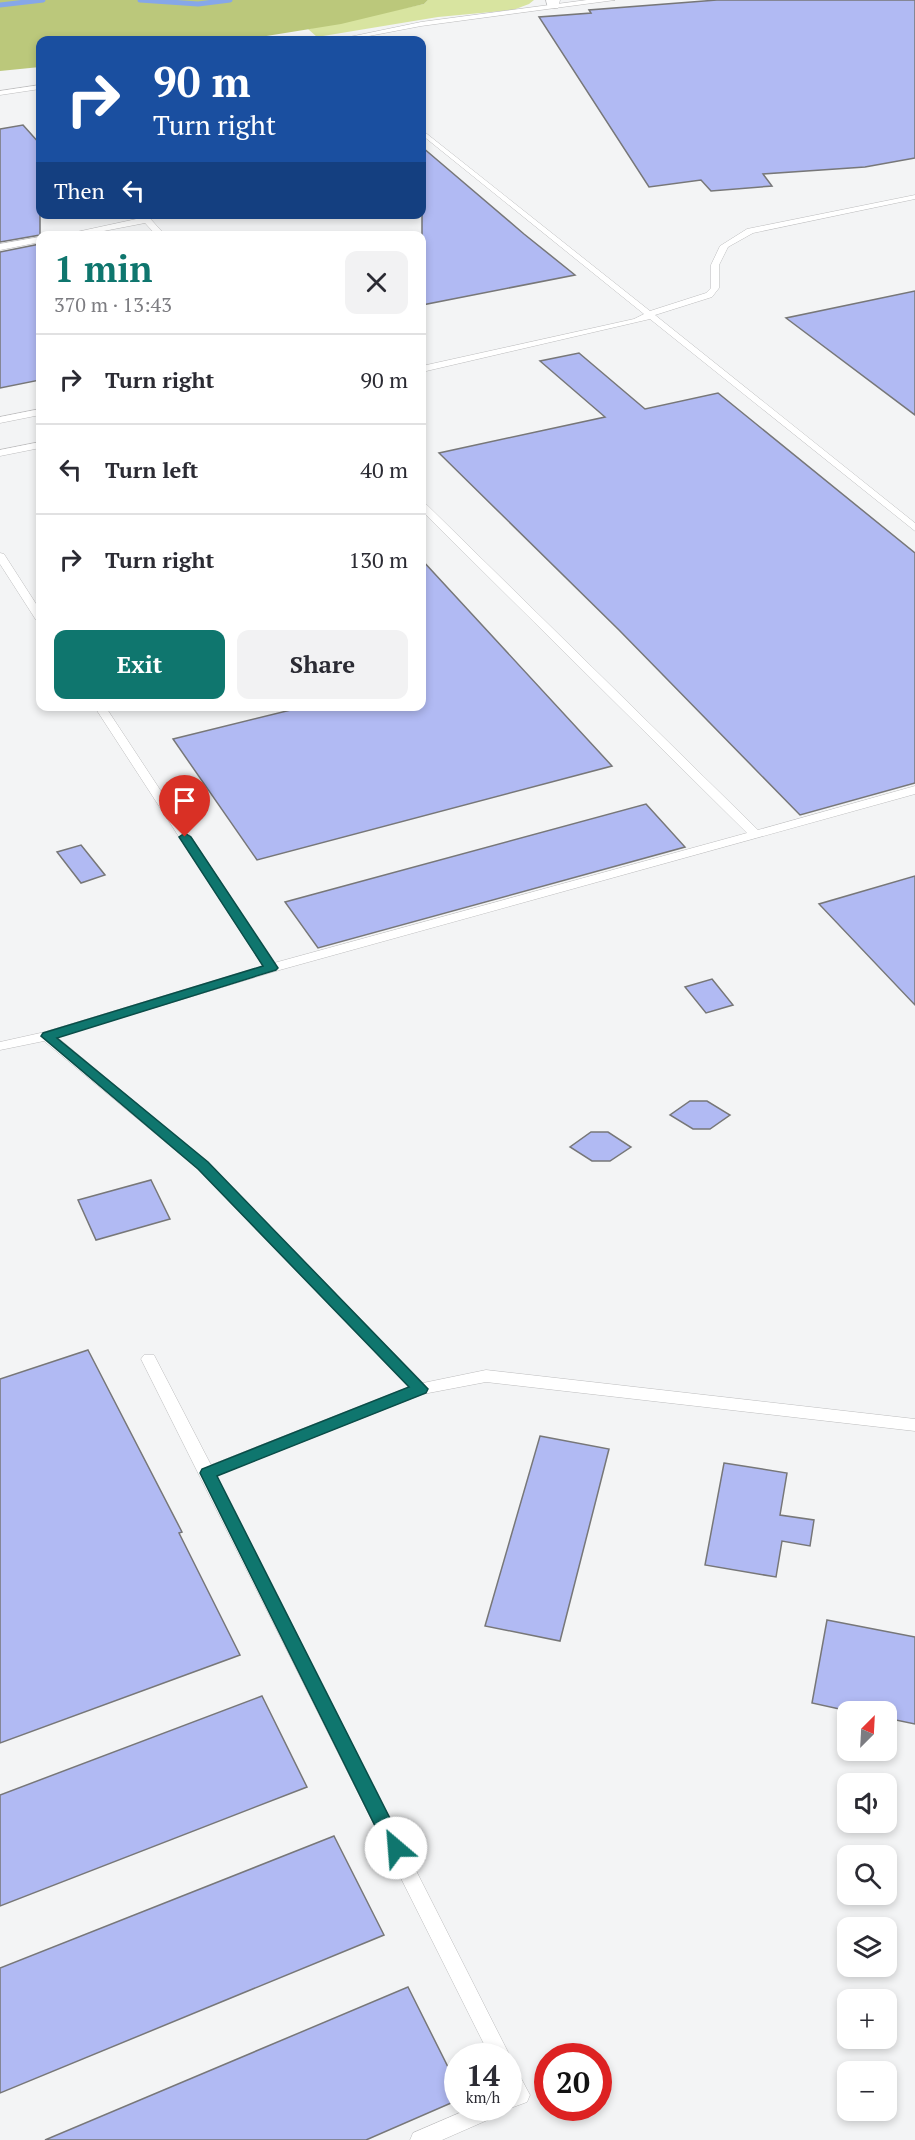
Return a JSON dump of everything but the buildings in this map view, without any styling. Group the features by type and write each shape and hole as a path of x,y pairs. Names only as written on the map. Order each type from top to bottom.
{"lane":[{"path":"360,36 553,3 611,0"},
{"path":"0,93 36,88"},
{"path":"426,135 915,528"},
{"path":"426,368 648,317 648,314 709,295 715,288 715,265 724,246 750,231 915,197"},
{"path":"83,231 134,219"},
{"path":"145,219 157,231"},
{"path":"0,247 36,241"},
{"path":"0,420 36,413"},
{"path":"0,453 36,446"},
{"path":"426,510 755,834"},
{"path":"0,556 36,612"},
{"path":"102,711 271,968"},
{"path":"0,1046 47,1036 271,968 915,790"},
{"path":"47,1036 203,1166 420,1389"},
{"path":"149,1359 493,2043"},
{"path":"208,1473 420,1389 486,1376 915,1425"},
{"path":"420,2140 463,2121"}],"green space":[{"path":"0,0 428,0 424,4 341,24 267,36 36,36 36,67 0,71"},
{"path":"428,0 534,0 513,10 438,17 323,36 316,36 308,29 424,4"}],"waterway":[{"path":"0,5 43,0"},
{"path":"140,0 198,4 230,0"}],"route":[{"path":"185,837 271,968 47,1036 203,1166 420,1389 208,1473 396,1848"}]}
